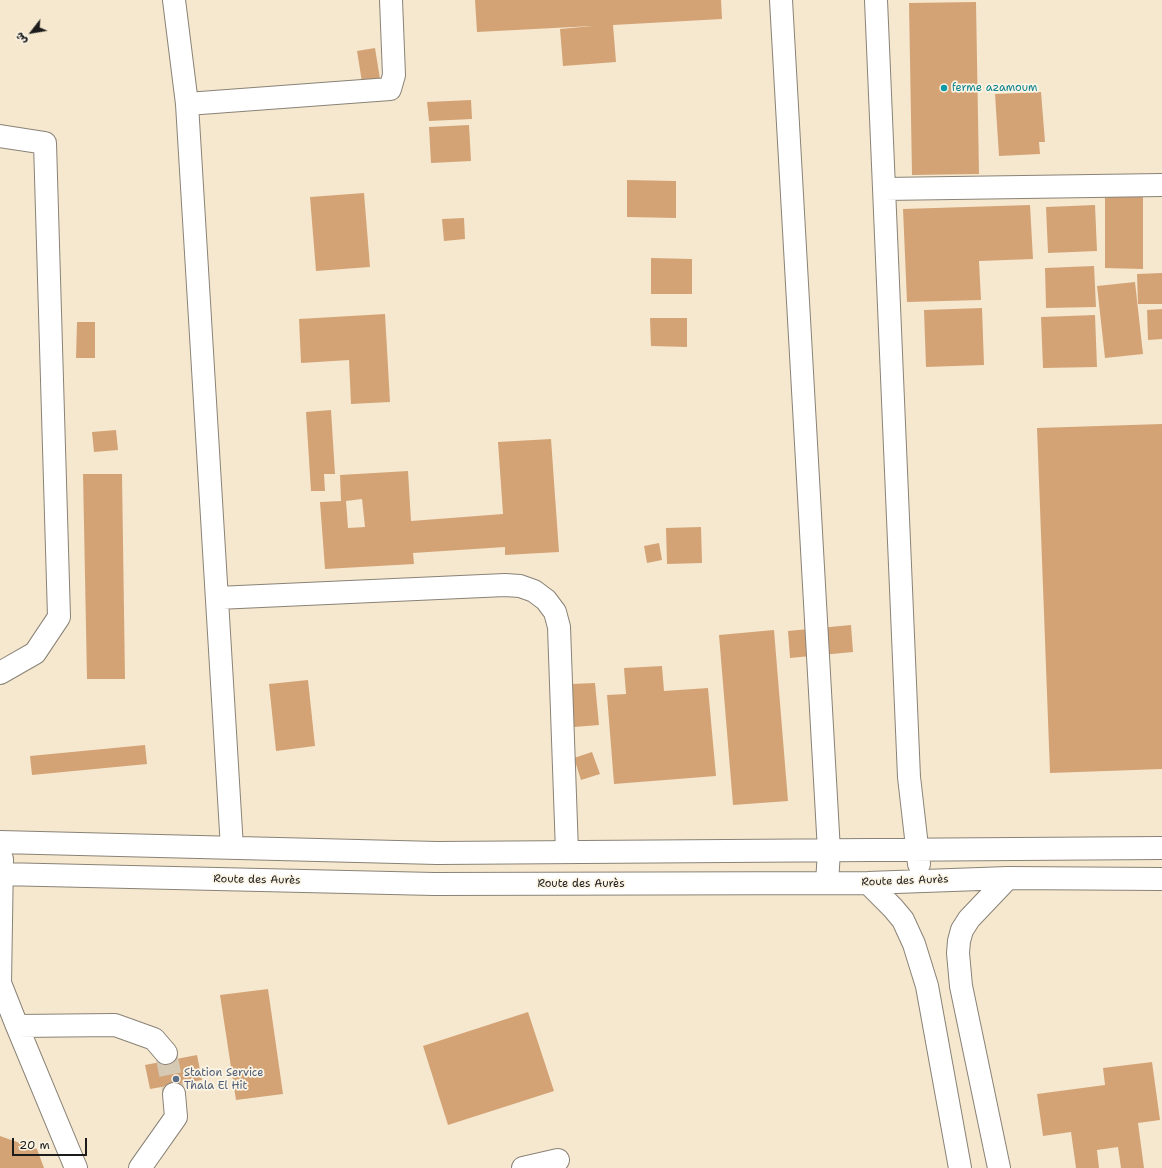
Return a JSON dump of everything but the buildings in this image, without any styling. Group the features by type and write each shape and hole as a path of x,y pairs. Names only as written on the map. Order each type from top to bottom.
{"street":[{"path":"174,0 187,104 232,848"},
{"path":"187,104 390,89 394,76 391,0"},
{"path":"781,0 829,851 827,883"},
{"path":"876,0 909,777 921,881"},
{"path":"0,136 45,143 59,618 35,653 0,673"},
{"path":"884,189 1162,185"},
{"path":"217,598 505,585 520,586 534,591 546,600 555,612 559,627 567,852"},
{"path":"76,1168 0,983 1,842 437,853 1162,848"},
{"name":"Route des Aurès","path":"1,874 434,884 868,883 1008,878 1162,880"},
{"path":"1000,1168 961,986 958,953 962,930 969,920 1008,878"},
{"path":"868,883 903,920 914,944 927,986 960,1168"},
{"path":"927,986 961,986"},
{"path":"17,1026 115,1025 154,1038 166,1053"},
{"path":"140,1168 176,1117 174,1094"},
{"path":"523,1168 558,1160"}],"tunnel":[{"path":"166,1053 174,1094"}],"place":[{"name":"ferme azamoum","path":"944,88"},
{"name":"Station Service Thala El Hit","path":"176,1079"}]}
